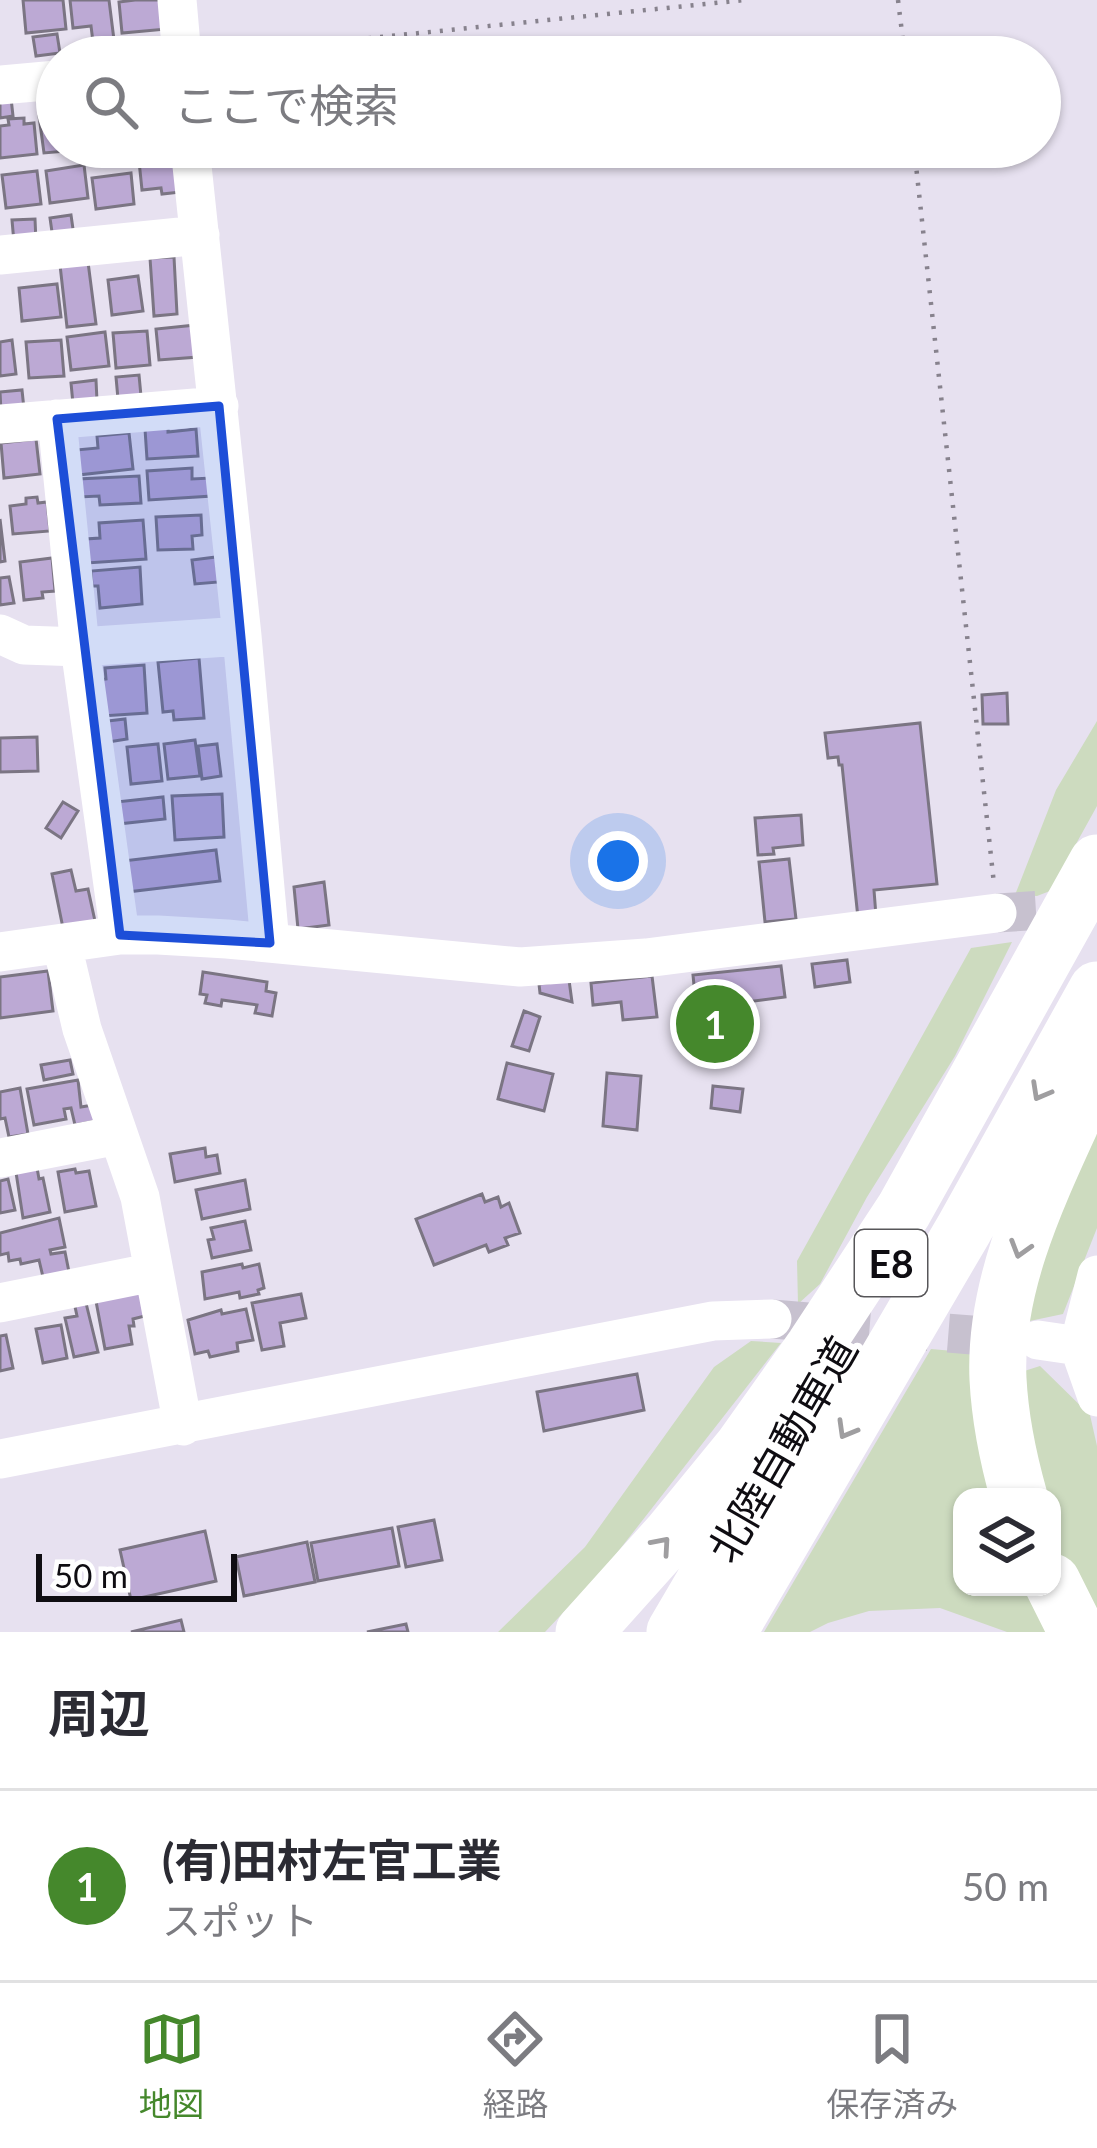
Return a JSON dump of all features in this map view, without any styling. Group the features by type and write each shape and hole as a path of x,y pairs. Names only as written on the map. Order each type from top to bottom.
{"highway":[{"path":"584,1632 743,1447 814,1347 904,1210 1097,863"},
{"name":"北陸自動車道","path":"675,1632 918,1217 1097,888"},
{"name":"北陸自動車道","path":"728,1632 964,1229 1097,990"},
{"path":"1017,1488 1002,1423 1000,1330 1027,1226 1097,1064"},
{"path":"1059,1596 1077,1632"}],"street":[{"path":"177,0 189,36"},
{"path":"0,85 36,82"},
{"path":"192,168 270,943"},
{"path":"0,255 200,235"},
{"path":"0,424 219,406"},
{"path":"56,419 80,647 120,935"},
{"path":"0,634 24,645 80,647 242,636"},
{"path":"0,952 120,935 270,943 520,967 646,958 997,913"},
{"path":"62,945 82,1029 140,1197 183,1426"},
{"path":"0,1158 118,1135"},
{"path":"0,1303 154,1272"},
{"path":"1097,1275 1079,1346 1097,1397"},
{"path":"0,1459 713,1321 772,1319"},
{"path":"1038,1340 1079,1346"}],"path":[{"path":"391,36 745,0"},
{"path":"898,0 902,36"},
{"path":"916,168 997,913"}],"highlighted area":[{"path":"219,406 270,943 120,935 57,419"}],"green space":[{"path":"1097,721 1097,806 1050,891 1015,895 1056,790"},
{"path":"1012,942 955,1056 867,1197 820,1284 798,1304 797,1261 971,948"},
{"path":"1097,1113 1097,1228 1063,1314 1025,1322 1057,1200"},
{"path":"751,1341 781,1343 606,1567 545,1632 498,1632 585,1547 714,1367"},
{"path":"931,1349 976,1353 995,1488 953,1488 953,1596 1040,1596 1059,1632 1007,1632 940,1608 869,1611 810,1632 764,1632"},
{"path":"1040,1366 1090,1415 1097,1446 1097,1632 1061,1565 1061,1488 1032,1488 1018,1373"}],"building":[{"path":"23,0 63,0 66,29 26,33"},
{"path":"70,0 109,0 114,36 92,36 91,26 73,28"},
{"path":"164,0 167,29 122,33 119,2"},
{"path":"11,98 13,116 0,118 0,99"},
{"path":"8,119 34,123 36,154 0,158 0,126 9,125"},
{"path":"84,168 88,198 50,203 46,171"},
{"path":"140,168 178,168 181,192 142,190"},
{"path":"37,171 41,204 6,208 2,175"},
{"path":"131,173 134,204 96,209 92,178"},
{"path":"71,215 74,236 53,239 50,218"},
{"path":"35,219 36,242 14,243 12,220"},
{"path":"174,257 177,314 154,316 150,258"},
{"path":"88,262 96,324 67,327 60,265"},
{"path":"138,276 143,311 112,315 108,280"},
{"path":"57,284 61,317 22,321 19,288"},
{"path":"196,325 198,357 159,360 156,329"},
{"path":"147,331 150,365 116,368 113,333"},
{"path":"105,332 109,366 71,370 67,337"},
{"path":"12,340 16,374 0,376 0,342"},
{"path":"61,340 64,376 29,378 26,342"},
{"path":"139,375 141,396 118,399 116,377"},
{"path":"96,380 97,401 73,404 71,383"},
{"path":"22,390 24,409 1,411 0,392"},
{"path":"168,427 168,432 196,429 198,456 147,459 145,429"},
{"path":"129,433 133,469 78,475 76,450 98,448 97,436"},
{"path":"36,439 40,474 4,478 1,443"},
{"path":"192,468 192,479 211,478 212,496 149,500 147,471"},
{"path":"139,476 141,503 100,505 99,496 79,497 78,479"},
{"path":"37,497 38,503 47,502 50,531 13,534 10,506"},
{"path":"201,515 202,535 192,536 193,549 158,550 156,517"},
{"path":"0,519 5,561 0,562"},
{"path":"143,520 146,559 87,563 86,539 100,538 99,523"},
{"path":"216,557 219,582 195,584 192,560"},
{"path":"52,558 55,591 24,600 20,562"},
{"path":"140,567 142,604 100,608 91,571"},
{"path":"9,577 14,603 0,605 0,578"},
{"path":"199,658 204,718 174,720 173,711 163,712 158,662"},
{"path":"144,665 147,713 102,716 99,680 106,679 105,668"},
{"path":"1007,693 1008,724 983,724 982,695"},
{"path":"125,719 127,739 102,743 99,722"},
{"path":"920,723 937,884 874,890 876,916 858,918 842,765 838,757 828,758 825,733"},
{"path":"37,737 38,771 0,772 0,738"},
{"path":"195,740 200,776 168,779 164,744"},
{"path":"158,744 162,781 131,784 127,747"},
{"path":"217,744 221,776 202,779 198,746"},
{"path":"222,794 224,837 175,840 172,796"},
{"path":"163,797 165,819 118,824 116,802"},
{"path":"63,802 78,811 61,838 46,828"},
{"path":"801,815 803,845 758,855 755,818"},
{"path":"216,850 220,881 127,892 123,861"},
{"path":"789,859 796,919 765,922 759,862"},
{"path":"71,870 76,891 88,889 95,921 63,928 52,874"},
{"path":"324,882 329,925 298,929 294,887"},
{"path":"847,960 850,982 815,987 812,964"},
{"path":"781,966 785,997 730,1004 734,1044 700,1046 693,975"},
{"path":"48,971 53,1011 0,1018 0,977"},
{"path":"203,972 267,982 266,991 276,993 272,1016 255,1013 257,1005 222,1000 221,1006 205,1003 207,995 200,994"},
{"path":"652,976 657,1017 623,1020 621,1002 593,1005 591,983"},
{"path":"569,980 572,1002 540,993 539,984"},
{"path":"524,1011 540,1017 529,1051 512,1046"},
{"path":"70,1060 73,1074 44,1080 41,1065"},
{"path":"507,1063 553,1074 544,1111 498,1099"},
{"path":"607,1073 641,1076 637,1130 603,1126"},
{"path":"78,1080 81,1107 93,1105 96,1121 75,1125 71,1108 64,1109 66,1119 34,1125 27,1089"},
{"path":"713,1086 743,1089 740,1112 711,1108"},
{"path":"20,1088 28,1134 9,1137 5,1118 0,1119 0,1092"},
{"path":"205,1148 206,1157 217,1155 220,1173 175,1182 170,1154"},
{"path":"36,1162 50,1212 23,1218 15,1166"},
{"path":"75,1169 76,1173 89,1171 96,1206 65,1212 58,1172"},
{"path":"8,1179 15,1210 0,1213 0,1181"},
{"path":"245,1180 250,1209 202,1219 196,1190"},
{"path":"482,1194 485,1202 498,1197 501,1207 509,1203 520,1233 505,1238 508,1245 489,1252 486,1245 434,1265 416,1219"},
{"path":"59,1218 65,1247 50,1250 51,1254 65,1252 69,1272 43,1277 39,1260 21,1264 20,1259 9,1261 8,1253 0,1255 0,1233"},
{"path":"245,1221 251,1250 212,1258 211,1228"},
{"path":"242,1264 243,1268 259,1264 264,1288 259,1294 240,1298 239,1292 205,1299 202,1272"},
{"path":"140,1288 145,1316 133,1319 134,1326 129,1326 132,1344 105,1349 95,1296"},
{"path":"301,1294 306,1318 280,1323 284,1346 262,1350 252,1303"},
{"path":"85,1299 98,1352 74,1357 65,1318 77,1316 74,1302"},
{"path":"246,1309 253,1340 237,1343 238,1351 210,1357 208,1351 195,1354 188,1320 221,1310 222,1314"},
{"path":"61,1325 67,1358 43,1363 36,1329"},
{"path":"6,1335 13,1368 0,1371 0,1336"},
{"path":"637,1374 644,1410 544,1431 537,1392"},
{"path":"434,1520 442,1560 406,1567 398,1527"},
{"path":"392,1528 399,1566 318,1581 311,1543"},
{"path":"205,1531 216,1581 131,1600 120,1550"},
{"path":"307,1542 315,1582 244,1596 236,1557"},
{"path":"181,1620 184,1632 131,1632"},
{"path":"406,1624 408,1632 367,1632"}],"tunnel":[{"path":"997,913 1092,907"},
{"path":"772,1319 1021,1339"}],"place":[{"name":"(有)田村左官工業","path":"715,1024"}]}
